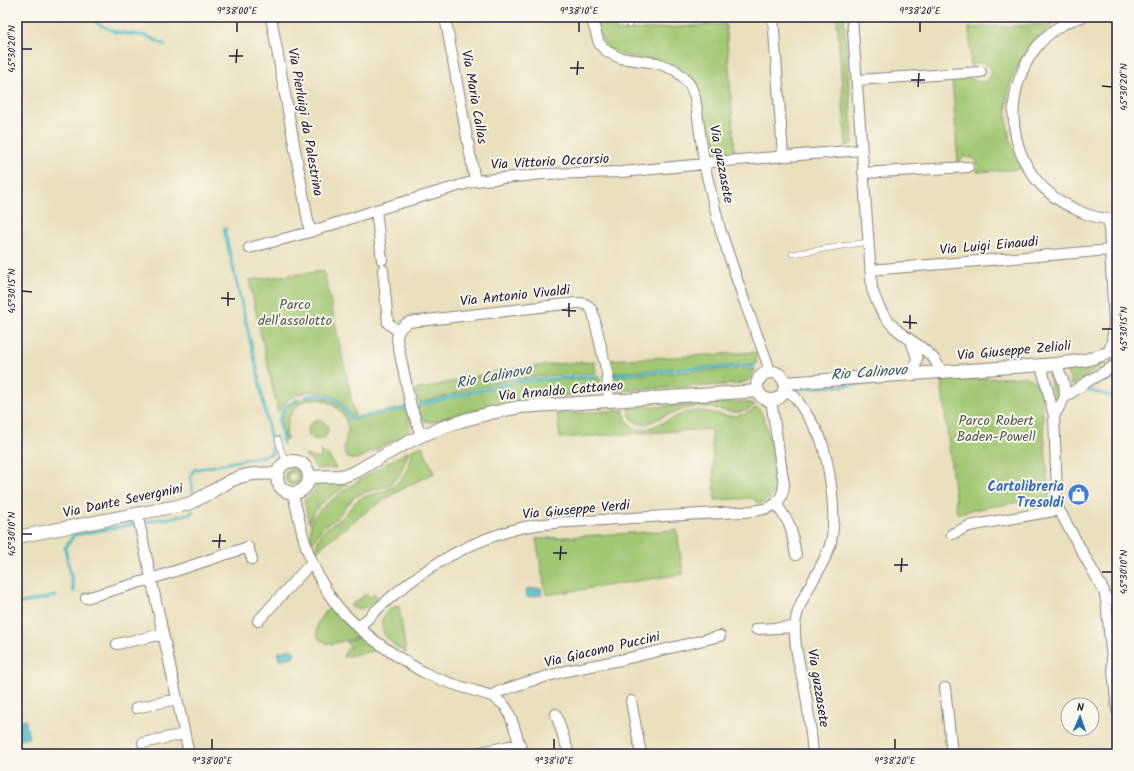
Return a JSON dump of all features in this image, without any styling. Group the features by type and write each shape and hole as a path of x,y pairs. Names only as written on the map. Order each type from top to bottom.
{"street":[{"name":"Via Pierluigi da Palestrina","path":"271,17 310,232"},
{"name":"Via Maria Callas","path":"446,17 476,181"},
{"name":"Via guzzasete","path":"590,17 599,43 604,49 620,58 657,64 675,70 690,85 695,97 704,163 720,229 765,356 768,365 768,372"},
{"path":"772,17 783,156"},
{"path":"852,17 872,289 878,307 892,325 911,341 924,349 934,359 942,372"},
{"path":"1082,17 1062,21 1037,46 1027,61 1019,78 1014,96 1013,114 1015,134 1020,151 1028,168 1037,181 1053,196 1083,213 1102,218 1115,219"},
{"path":"856,80 981,72"},
{"name":"Via Vittorio Occorsio","path":"249,248 310,232 376,210 476,181 543,174 622,172 704,163 861,150"},
{"path":"863,173 968,167"},
{"path":"376,210 382,260"},
{"path":"1113,351 1112,341 1114,324 1109,226 1115,219"},
{"name":"Via Luigi Einaudi","path":"870,270 1110,250"},
{"path":"383,270 388,323 398,331 397,340 411,406 421,436"},
{"name":"Via Antonio Vivaldi","path":"398,331 404,324 409,322 584,303 591,308 593,313 607,373 609,400"},
{"path":"911,341 917,358 913,374"},
{"name":"Via Giuseppe Zelioli","path":"785,387 913,374 1056,364 1086,360 1113,351"},
{"path":"1056,364 1064,383 1065,397"},
{"path":"1054,416 1065,397 1117,364"},
{"path":"1041,365 1054,416 1057,495 1059,510 1104,591 1117,710"},
{"path":"768,372 777,373 781,376 785,387 783,393 778,398 771,400 763,397 758,391 758,379 768,372"},
{"name":"Via guzzasete","path":"785,387 792,393 807,414 820,438 828,464 832,492 833,529 831,542 828,552 802,602 795,627 797,653 811,729 813,754"},
{"name":"Via Arnaldo Cattaneo","path":"309,477 347,475 421,436 457,422 485,414 520,407 758,391"},
{"path":"771,400 784,485 784,490 776,503 791,529 796,555"},
{"path":"297,461 306,467 309,477 308,482 303,489 294,493 281,488 278,484 277,474 282,465 286,462 297,461"},
{"name":"Via Dante Severgnini","path":"17,537 73,527 139,520 198,500 237,478 251,474 277,474"},
{"path":"294,493 294,499 307,551 327,591 338,607 359,627 378,642 424,672 492,696 505,706 523,754"},
{"name":"Via Giuseppe Verdi","path":"359,627 384,603 417,576 452,554 508,531 559,523 762,510 769,508 776,503"},
{"path":"952,534 969,526 1059,510"},
{"path":"139,520 189,754"},
{"path":"86,598 151,579 248,547 252,559"},
{"path":"258,621 312,562"},
{"path":"1106,600 1117,599"},
{"path":"756,629 795,627"},
{"path":"117,644 163,634"},
{"name":"Via Giacomo Puccini","path":"492,696 498,692 527,682 566,671 625,659 720,636"},
{"path":"945,688 952,754"},
{"path":"136,708 177,699"},
{"path":"631,701 641,754"},
{"path":"556,714 569,754"},
{"path":"143,743 184,734"},
{"path":"471,754 519,744"}],"lane":[{"path":"628,17 629,25"},
{"path":"1117,84 1113,84 1117,138"},
{"path":"792,254 868,242"},
{"path":"278,439 286,462"}],"green space":[{"path":"595,17 615,17 616,31 726,24 735,153 708,154 697,93 691,79 607,49 599,32"},
{"path":"837,17 844,17 853,142 846,146"},
{"path":"1054,24 1038,38 1025,54 1015,71 1009,90 1007,109 1008,129 1013,149 1022,169 977,172 977,163 973,159 963,157 958,163 952,79 971,78 983,82 989,79 991,73 990,67 983,63 974,64 971,68 969,28"},
{"path":"1117,228 1117,273 1114,230"},
{"name":"Parco dell'assolotto","path":"324,271 355,416 351,416 342,403 336,398 329,394 315,391 291,397 278,412 249,280"},
{"path":"756,352 756,364 609,373 606,360 674,357"},
{"path":"577,362 595,362 596,373 509,380 419,403 416,390 507,369"},
{"path":"1107,362 1072,386 1070,383 1070,379 1066,371"},
{"path":"755,369 751,378 737,384 616,391 611,385 610,377 713,370"},
{"path":"1052,373 1056,376 1059,384 1059,393 1054,406 1050,378"},
{"name":"Parco Robert Baden-Powell","path":"1026,377 1035,381 1041,389 1049,497 1048,502 1041,506 1039,498 957,513 941,380"},
{"path":"600,378 599,387 593,393 504,403 432,422 423,420 417,408 419,408 418,406 520,382"},
{"path":"313,397 326,398 333,401 351,420 406,409 410,429 407,434 357,459 350,459 344,451 348,429 342,414 330,403 315,399 307,400 293,411 288,420 286,430 287,440 285,440 281,422 284,411 297,401"},
{"path":"741,402 755,404 742,412 703,407 690,408 646,424 636,422 630,415 628,408"},
{"path":"757,407 761,412 767,431 776,484 771,497 759,504 752,498 715,500 711,429 560,438 557,414 624,410 629,424 634,428 642,429 655,426 689,412 699,411 739,416"},
{"path":"318,420 325,423 328,430 325,437 318,440 311,437 308,430 311,423"},
{"path":"422,446 434,473 401,490 357,518 315,553 314,550 316,544 326,529 342,518 358,500 393,487 402,478 408,465 412,450"},
{"path":"320,450 329,456 336,468 317,469 305,455 321,458"},
{"path":"409,451 400,474 392,483 356,496 337,518 323,527 312,544 310,532 311,523 318,512 356,482"},
{"path":"291,468 299,471 301,475 299,482 294,485 289,484 285,480 285,473","holes":["290,472 297,475 297,479 292,482 288,479 288,476"]},
{"path":"318,484 348,484 330,496 315,511 309,523 304,500 313,493"},
{"path":"677,530 683,574 546,595 536,539"},
{"path":"374,593 378,598 366,607 358,609 350,606 366,594 370,597"},
{"path":"399,606 406,653 390,641 384,633 382,625 385,614 390,609"},
{"path":"330,608 338,617 361,636 332,644 326,643 319,639 317,635 318,622 323,614"},
{"path":"363,637 378,650 343,657 347,649 351,648 346,642"}],"water":[{"path":"528,588 541,588 542,595 527,597 526,590 528,590"},
{"path":"291,649 294,651 295,655 293,655 293,657 279,660 277,653"},
{"path":"25,719 29,738 18,740 17,721"}],"waterway":[{"path":"94,17 97,23 115,32 147,36 165,45"},
{"path":"193,491 190,476 194,470 272,454 272,446 257,369 224,229 226,229"},
{"name":"Rio Calinovo","path":"610,375 681,369 754,366"},
{"name":"Rio Calinovo","path":"419,405 519,381 597,376"},
{"name":"Rio Calinovo","path":"800,389 941,378"},
{"name":"Rio Calinovo","path":"1090,391 1117,397"},
{"name":"Rio Calinovo","path":"305,397 321,395 331,398 345,409 351,419 405,408"},
{"name":"Rio Calinovo","path":"283,443 279,420 285,406 298,399"},
{"path":"74,591 65,548 74,535 190,514 193,511"},
{"path":"17,604 56,596"}],"place":[{"name":"Cartolibreria Tresoldi","path":"1079,495"}]}
